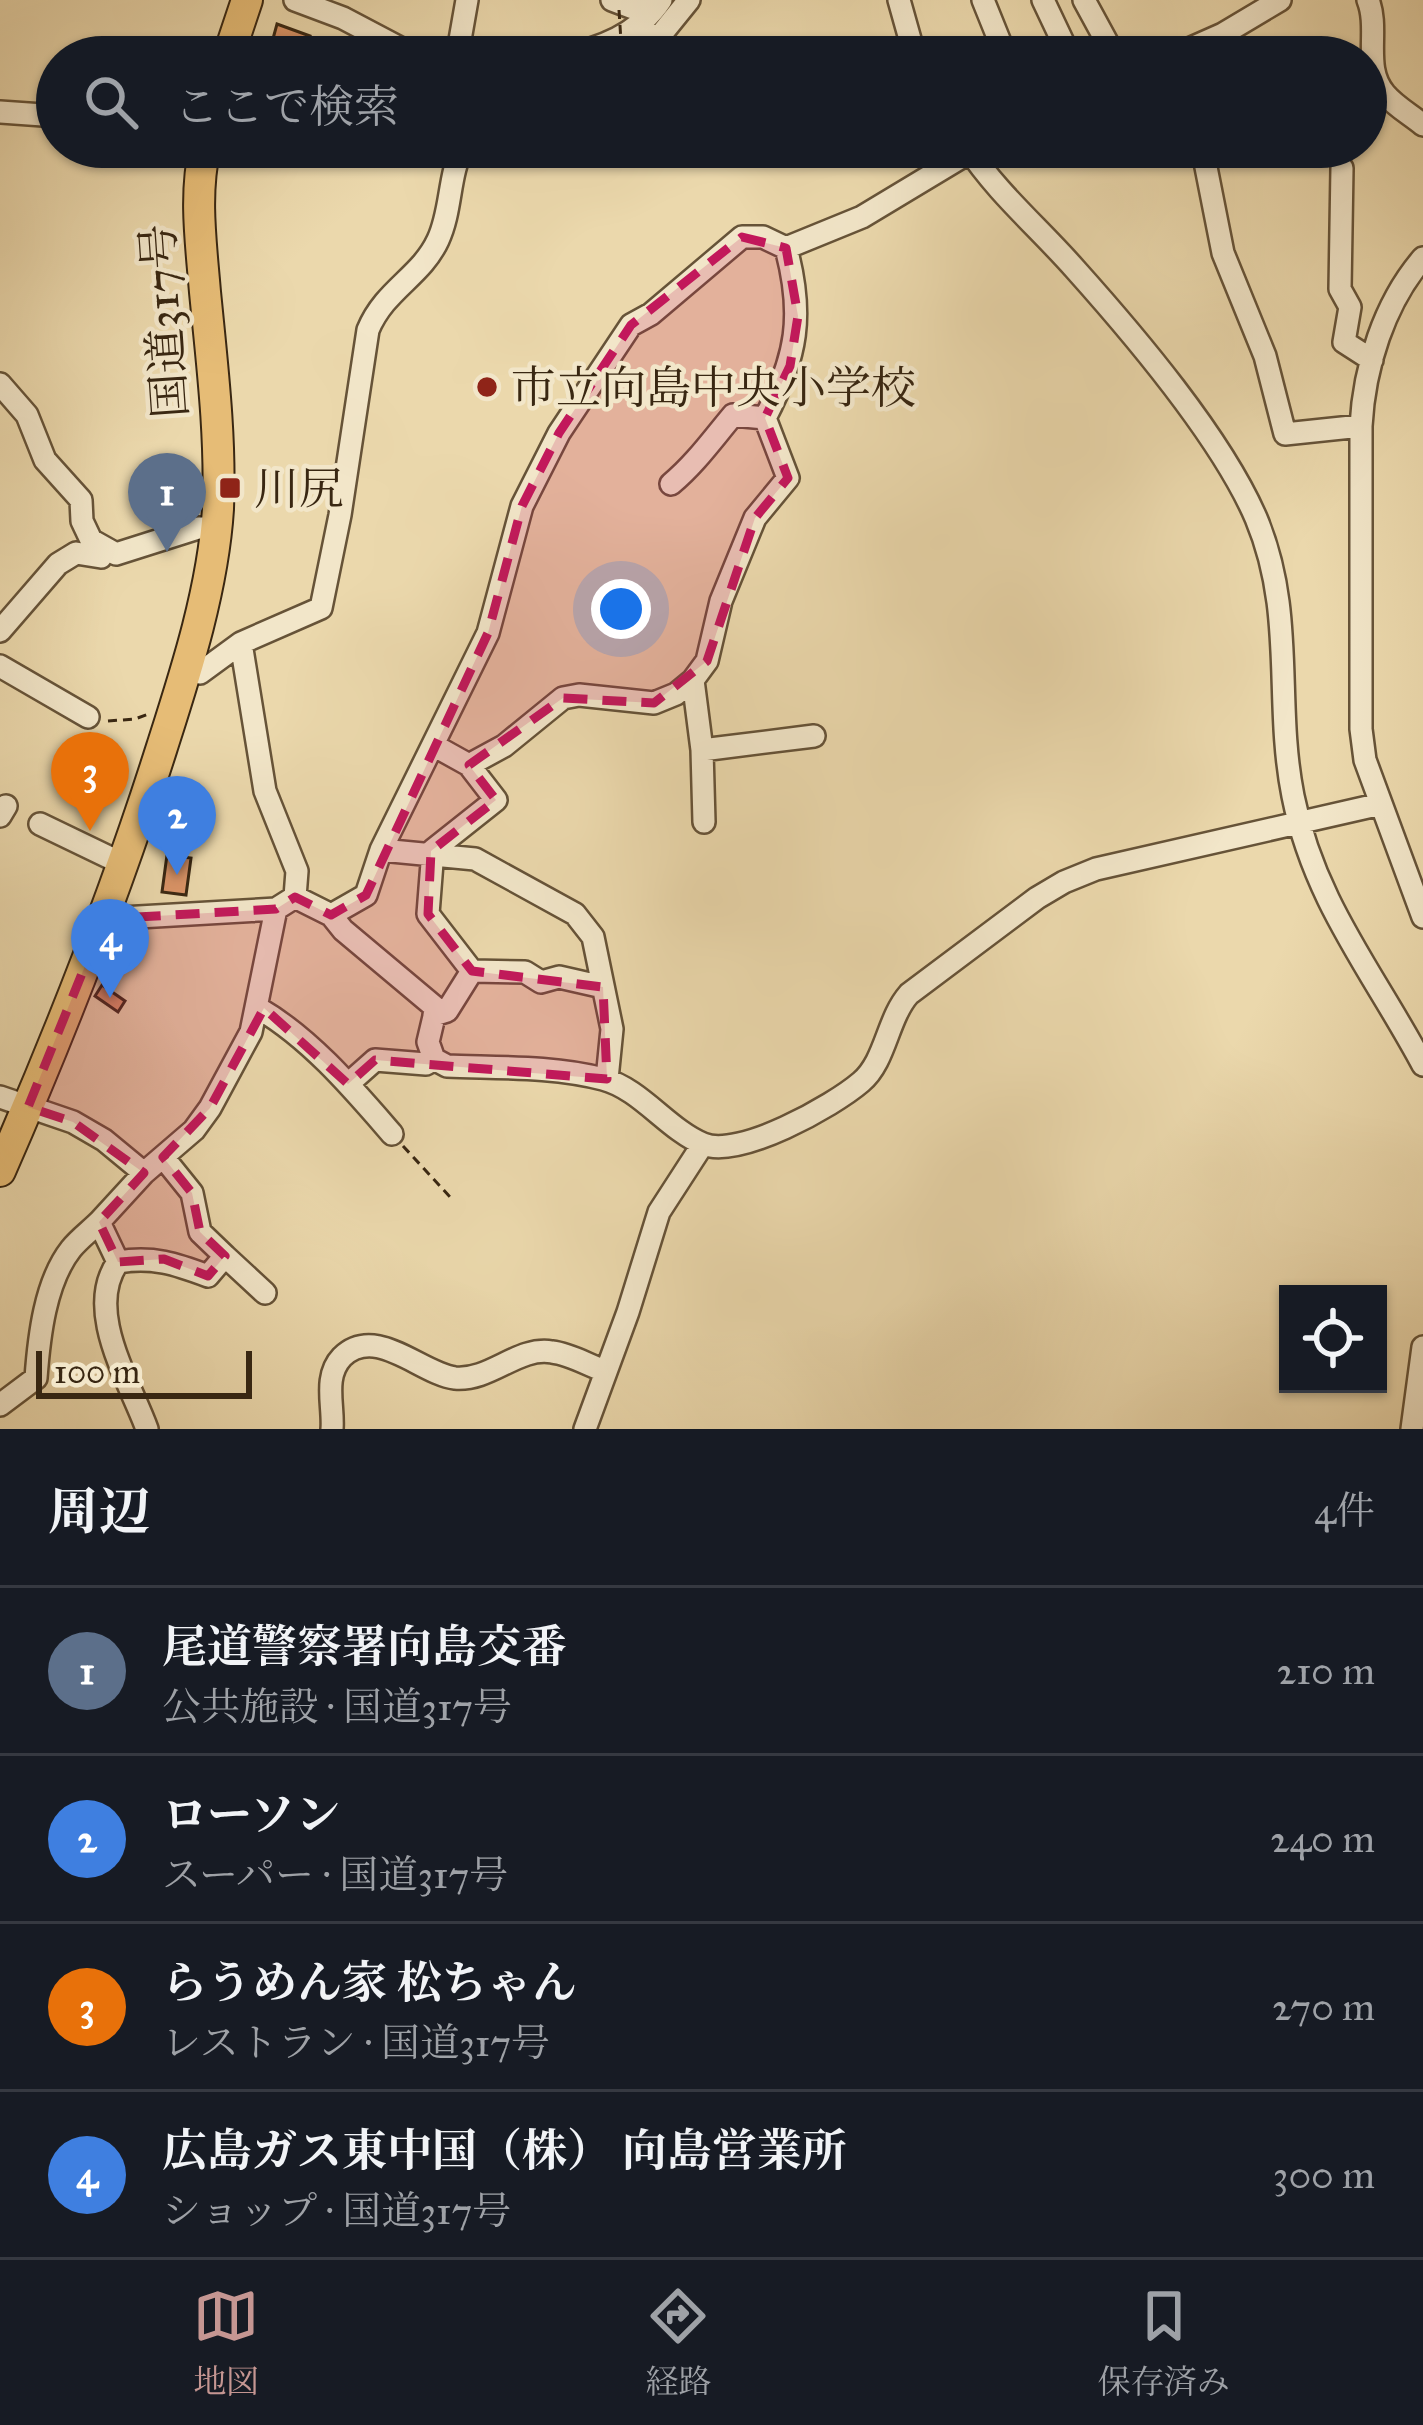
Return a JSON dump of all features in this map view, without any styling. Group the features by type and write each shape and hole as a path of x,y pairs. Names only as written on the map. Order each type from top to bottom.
{"highway":[{"path":"235,36 247,0"},
{"name":"国道317号","path":"0,1171 14,1102 72,1007 123,864 185,670 215,528 217,416 199,225 203,168"}],"street":[{"path":"295,0 377,36"},
{"path":"461,36 467,0"},
{"path":"610,36 643,15 689,0"},
{"path":"899,0 909,36"},
{"path":"983,0 998,36"},
{"path":"1042,0 1060,36"},
{"path":"1084,0 1104,36"},
{"path":"1219,36 1280,0"},
{"path":"1368,0 1373,36"},
{"path":"643,15 676,36"},
{"path":"1387,96 1423,125"},
{"path":"0,112 36,115"},
{"path":"185,670 200,674 241,643 321,608 368,330 378,306 436,244 446,219 453,168"},
{"path":"331,915 366,895 381,850 488,633 523,506 559,433 631,325 651,314 742,237 763,237 786,248 862,217 938,168"},
{"path":"980,168 1124,327 1239,483 1258,524 1284,630 1288,746 1299,825 1330,909 1423,1065"},
{"path":"1206,168 1223,253 1264,356 1285,434 1361,426"},
{"path":"1342,168 1340,289 1350,307 1344,341 1372,360"},
{"path":"469,765 504,746 562,698 580,695 654,703 676,694 707,661 721,601 755,518 788,478 765,418 790,366 798,316 786,248"},
{"path":"1423,258 1396,296 1372,360 1363,387 1361,426 1361,729 1365,760 1423,916"},
{"path":"0,384 27,415 45,460 81,500 82,520 91,540 116,554 198,528 215,528"},
{"path":"671,484 694,466 733,416 765,418"},
{"path":"0,631 58,564 76,553 101,557 107,549"},
{"path":"0,1405 36,1378 41,1326 70,1250 144,1173 194,1130 251,1032 259,1008 297,871 265,791 241,643"},
{"path":"0,666 88,717"},
{"path":"693,680 704,821"},
{"path":"702,750 814,736"},
{"path":"433,745 469,765 496,800 431,855 428,914 472,971"},
{"path":"104,919 285,903 331,915 436,1008 428,1042 434,1059 447,1066 607,1079 703,1144 725,1147 749,1142 804,1117 864,1081 897,1008 909,994 1064,882 1096,869 1381,804"},
{"path":"40,824 123,864"},
{"path":"381,850 475,859 575,914 592,937 612,1029 607,1079"},
{"path":"472,971 525,972 541,982 559,977 603,987"},
{"path":"434,1015 447,1011 472,971"},
{"path":"259,1008 348,1084 392,1134"},
{"path":"348,1084 375,1060 425,1064 434,1059"},
{"path":"14,1102 73,1122 144,1173"},
{"path":"585,1429 659,1212 703,1144"},
{"path":"118,1262 164,1259 208,1276 257,1285 200,1232 192,1193 163,1157"},
{"path":"99,1222 118,1262"},
{"path":"208,1276 225,1256"},
{"path":"118,1262 103,1294 119,1364 147,1429"},
{"path":"332,1429 329,1393 334,1372 343,1356 362,1347 388,1349 451,1378 482,1377 525,1355 549,1351 605,1371"},
{"path":"1412,1429 1423,1347"}],"path":[{"path":"88,717 135,719 164,708 174,710"},
{"path":"392,1134 451,1198"}],"highlighted area":[{"path":"742,237 786,248 798,316 790,366 765,418 788,478 755,518 707,661 654,703 563,698 469,765 496,800 431,851 428,914 472,971 603,987 607,1079 375,1060 348,1084 264,1008 210,1108 163,1157 192,1193 200,1232 225,1256 208,1276 164,1259 118,1262 99,1222 144,1173 73,1122 28,1107 104,919 276,909 295,897 331,915 366,895 488,633 522,506 559,433 631,325"}],"building":[{"path":"277,24 310,36 274,36"},
{"path":"167,855 191,858 186,895 162,892"},
{"path":"102,985 125,1001 118,1012 95,996"}],"place":[{"name":"市立向島中央小学校","path":"487,387"},
{"name":"川尻","path":"230,488"},
{"name":"尾道警察署向島交番","path":"167,552"},
{"name":"らうめん家 松ちゃん","path":"90,831"},
{"name":"ローソン","path":"177,875"},
{"name":"広島ガス東中国（株） 向島営業所","path":"110,998"}]}
